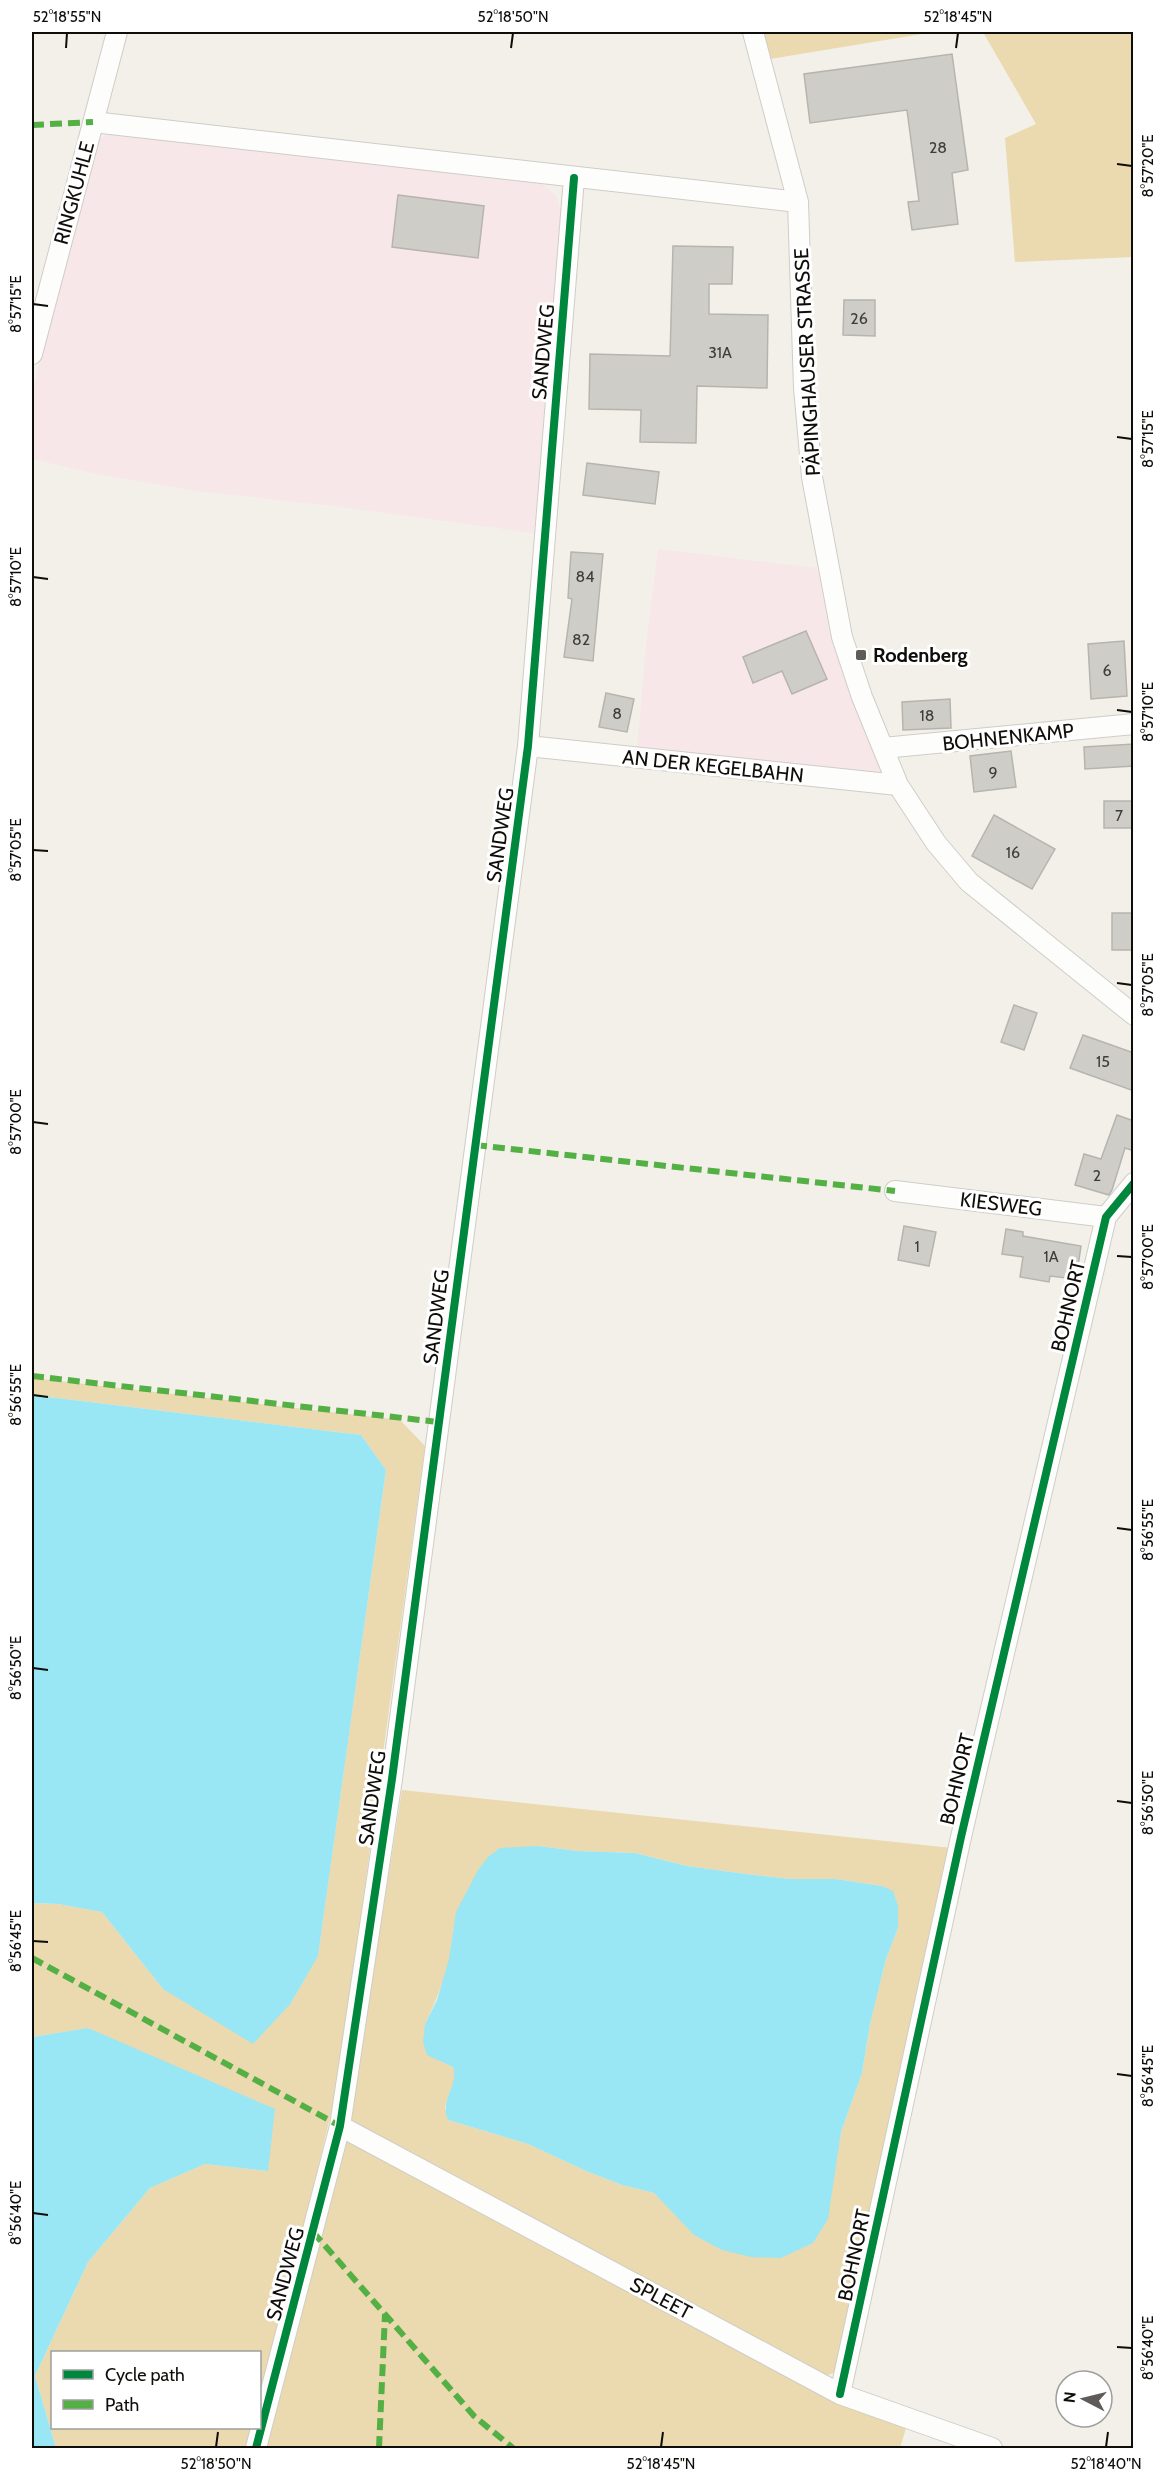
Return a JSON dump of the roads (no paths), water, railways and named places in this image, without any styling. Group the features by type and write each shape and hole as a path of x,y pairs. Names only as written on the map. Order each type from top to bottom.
{"street":[{"name":"RINGKUHLE","path":"32,354 117,32"},
{"name":"PÄPINGHAUSER STRASSE","path":"753,32 798,202 804,388 812,477 842,637 862,698 898,785 936,843 969,882 1134,1015"},
{"path":"93,122 798,202"},
{"name":"SANDWEG","path":"261,2429 340,2126 392,1779 528,746 574,178"},
{"name":"BOHNENKAMP","path":"883,748 1134,724"},
{"name":"AN DER KEGELBAHN","path":"528,746 898,785"},
{"name":"BOHNORT","path":"840,2394 961,1837 1106,1217 1134,1183"},
{"name":"KIESWEG","path":"895,1191 1106,1217"},
{"name":"SPLEET","path":"340,2126 840,2394 992,2448"},
{"name":"SANDWEG","path":"256,2448 261,2429"}],"water":[{"path":"32,1395 361,1435 386,1470 318,1956 291,2003 253,2044 163,1989 102,1912 58,1904 32,1903"},
{"path":"539,1846 578,1851 635,1853 687,1866 790,1879 836,1879 882,1886 893,1891 898,1906 898,1928 886,1959 870,2024 862,2073 841,2132 828,2219 813,2243 781,2258 751,2257 722,2250 694,2235 654,2193 622,2185 586,2171 528,2144 448,2120 446,2106 453,2080 453,2067 427,2055 423,2042 425,2024 437,2000 449,1959 456,1912 478,1870 488,1857 500,1848"},
{"path":"88,2028 275,2109 268,2171 205,2164 150,2188 88,2262 35,2376 56,2448 32,2448 32,2037"}],"place":[{"name":"Rodenberg","path":"861,655"}]}
